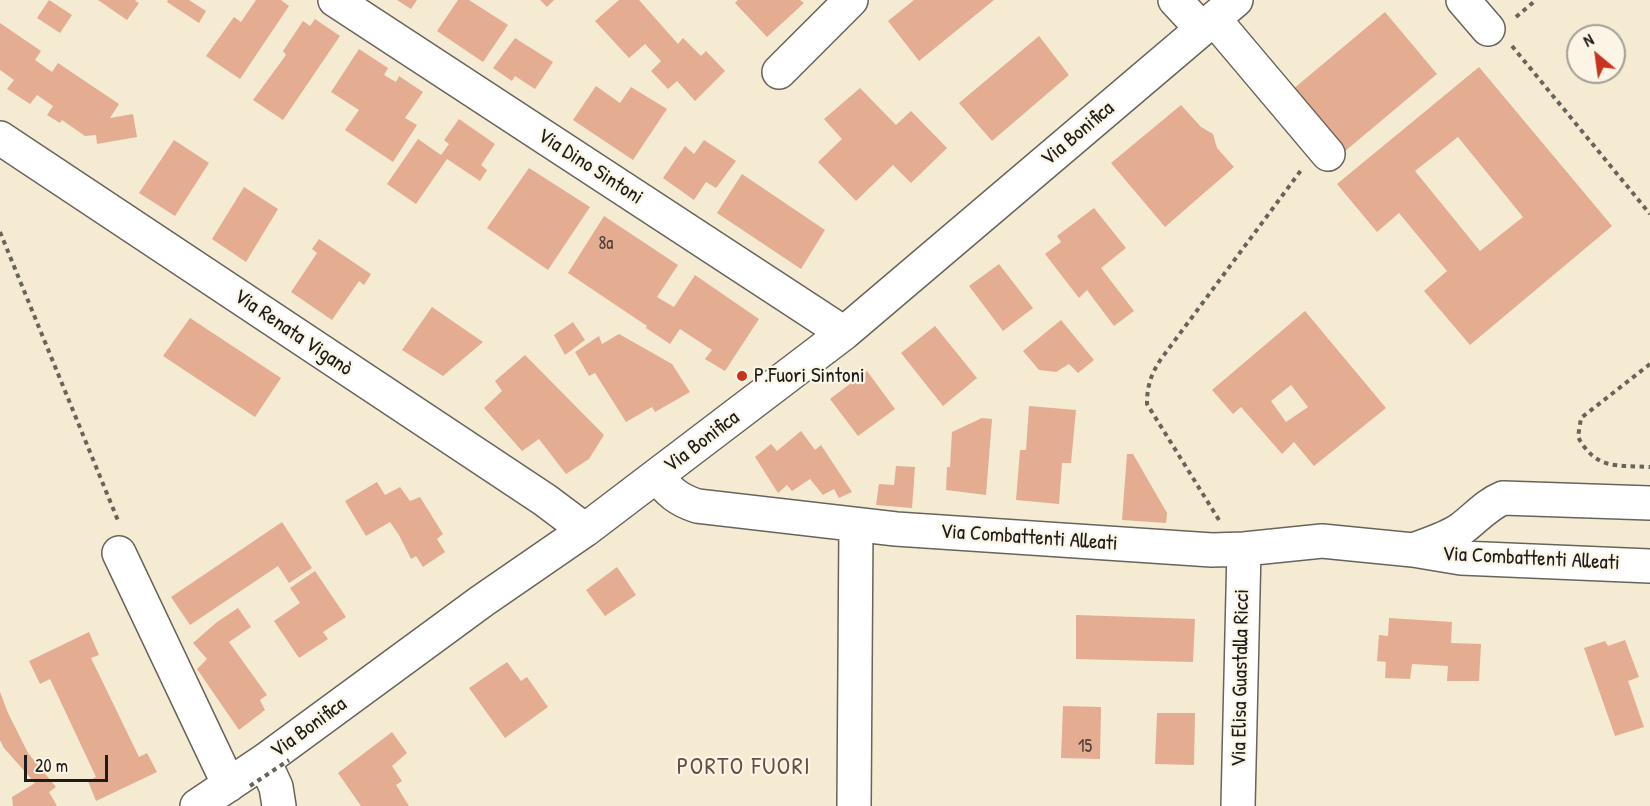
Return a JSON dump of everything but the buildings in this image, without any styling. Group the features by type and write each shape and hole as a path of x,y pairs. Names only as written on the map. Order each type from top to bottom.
{"street":[{"name":"Via Dino Sintoni","path":"335,0 844,333"},
{"path":"779,72 851,0"},
{"path":"1175,0 1217,16 1328,154"},
{"path":"1463,0 1503,29"},
{"name":"Via Bonifica","path":"197,806 258,773 482,601 658,476 844,333 1217,16"},
{"name":"Via Renata Viganò","path":"0,138 545,500 585,530"},
{"name":"Via Combattenti Alleati","path":"658,476 667,490 682,501 697,506 856,525 1228,550 1322,541 1413,550 1461,558 1650,566"},
{"name":"Via Combattenti Alleati","path":"1413,550 1460,529 1485,508 1503,498 1650,503"},
{"path":"1485,508 1488,541 1498,560"},
{"path":"854,806 856,525"},
{"name":"Via Elisa Guastalla Ricci","path":"1228,550 1238,806"},
{"path":"119,553 258,773 276,787 279,806"}],"path":[{"path":"1536,0 1503,29 1650,214"},
{"path":"1228,550 1219,520 1147,404 1147,389 1151,374 1161,359 1303,168 1295,159"},
{"path":"0,232 126,541 119,553"},
{"path":"1650,364 1581,418 1578,436 1586,452 1607,465 1650,467"}],"place":[{"name":"P.Fuori Sintoni","path":"742,376"}],"district":[{"name":"PORTO FUORI","path":"744,768"}]}
